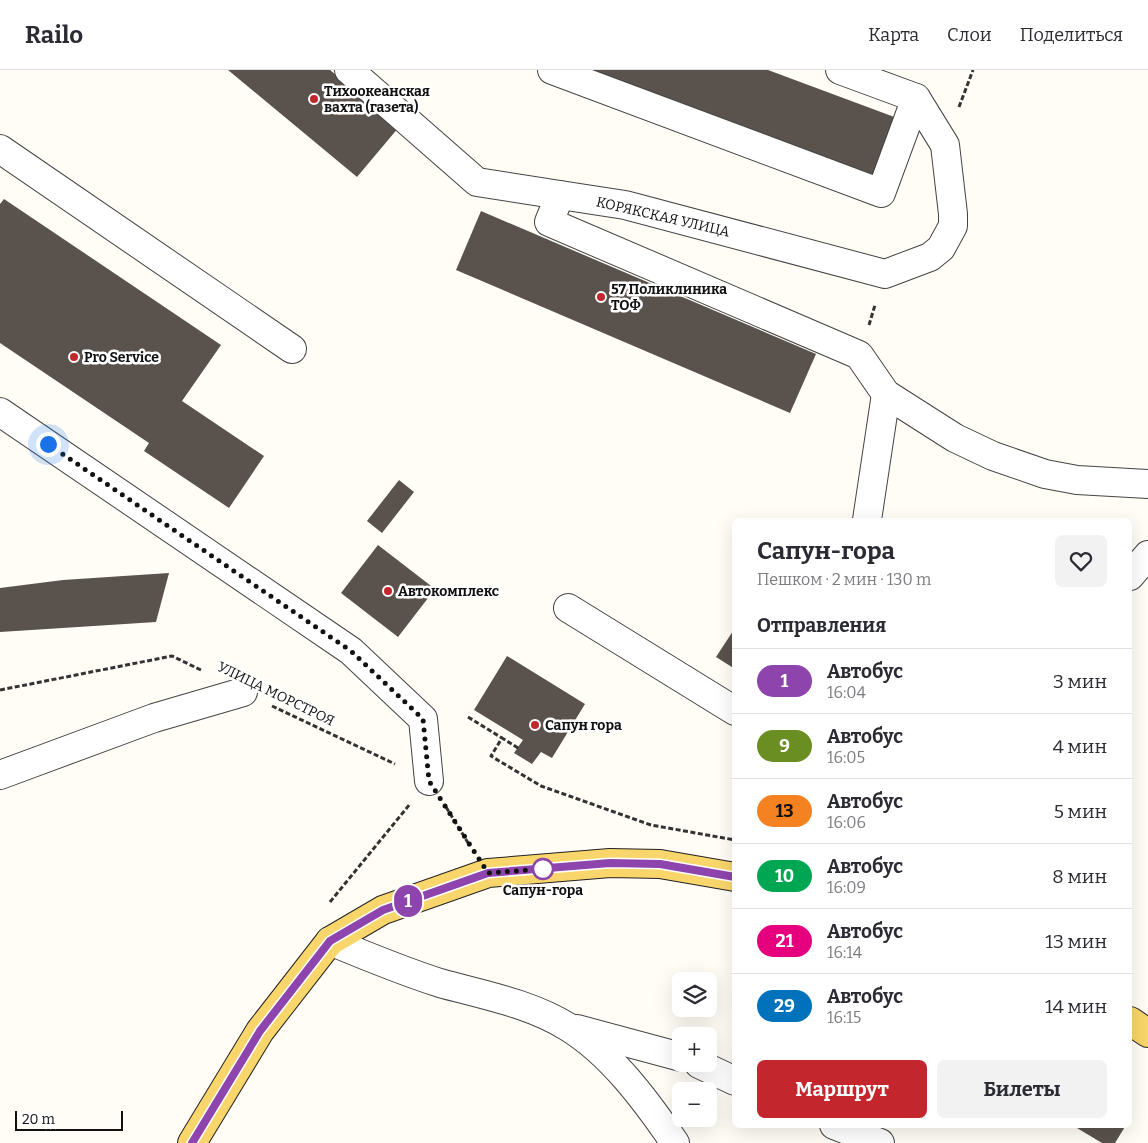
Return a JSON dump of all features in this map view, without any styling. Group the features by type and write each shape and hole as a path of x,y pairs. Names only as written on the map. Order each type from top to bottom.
{"main road":[{"path":"192,1143 260,1031 330,941 383,910 488,873 610,863 660,864 732,876"},
{"path":"1132,1022 1148,1033"}],"street":[{"name":"КОРЯКСКАЯ УЛИЦА","path":"349,70 477,182 625,205 885,274"},
{"path":"552,70 881,193 916,98"},
{"path":"840,70 916,98 945,145 953,226 941,248 930,257 885,274"},
{"path":"0,149 292,349"},
{"path":"560,195 548,222 859,355 886,394 955,438 994,456 1045,474 1077,480 1148,484"},
{"path":"867,518 886,394"},
{"path":"0,412 351,651 423,719 429,781"},
{"path":"1132,574 1148,555"},
{"path":"568,608 732,709"},
{"path":"0,775 154,718 243,692"},
{"path":"330,941 390,966 525,1007 546,1015 568,1027 593,1046 612,1064 647,1104 675,1143"},
{"path":"568,1027 672,1055"},
{"path":"716,1072 732,1080"},
{"path":"842,1128 880,1143"}],"path":[{"path":"859,355 885,274"},
{"name":"УЛИЦА МОРСТРОЯ","path":"0,690 172,656 429,781"},
{"path":"468,717 518,748"},
{"path":"502,738 491,756 541,786 651,825 732,839"},
{"path":"329,903 429,781 488,873"}],"building":[{"name":"Тихоокеанская вахта (газета)","path":"228,70 330,70 399,127 357,177"},
{"path":"576,70 768,70 897,118 873,181"},
{"path":"4,199 221,345 182,401 264,456 229,508 144,451 149,443 0,343 0,204"},
{"name":"57 Поликлиника ТОФ","path":"481,211 816,354 790,413 456,270"},
{"path":"399,480 414,492 382,533 367,521"},
{"name":"Автокомплекс","path":"378,545 435,589 398,637 341,593"},
{"path":"169,573 156,622 0,632 0,588 63,580"},
{"path":"732,633 732,667 716,657"},
{"name":"Сапун гора","path":"507,656 585,704 552,758 541,752 532,764 514,753 523,740 474,710"},
{"path":"1077,1128 1124,1128 1115,1143 1102,1143"}],"bus line":[{"name":"1","path":"192,1143 260,1031 330,941 383,910 488,873 610,863 660,864 732,876"}],"place":[{"name":"Тихоокеанская вахта (газета)","path":"314,99"},
{"name":"57 Поликлиника ТОФ","path":"601,297"},
{"name":"Pro Service","path":"74,357"},
{"name":"Автокомплекс","path":"388,591"},
{"name":"Сапун гора","path":"535,725"},
{"name":"Сапун-гора","path":"543,869"}],"route":[{"path":"48,444 351,651 423,719 429,781 488,873 543,869"}]}
